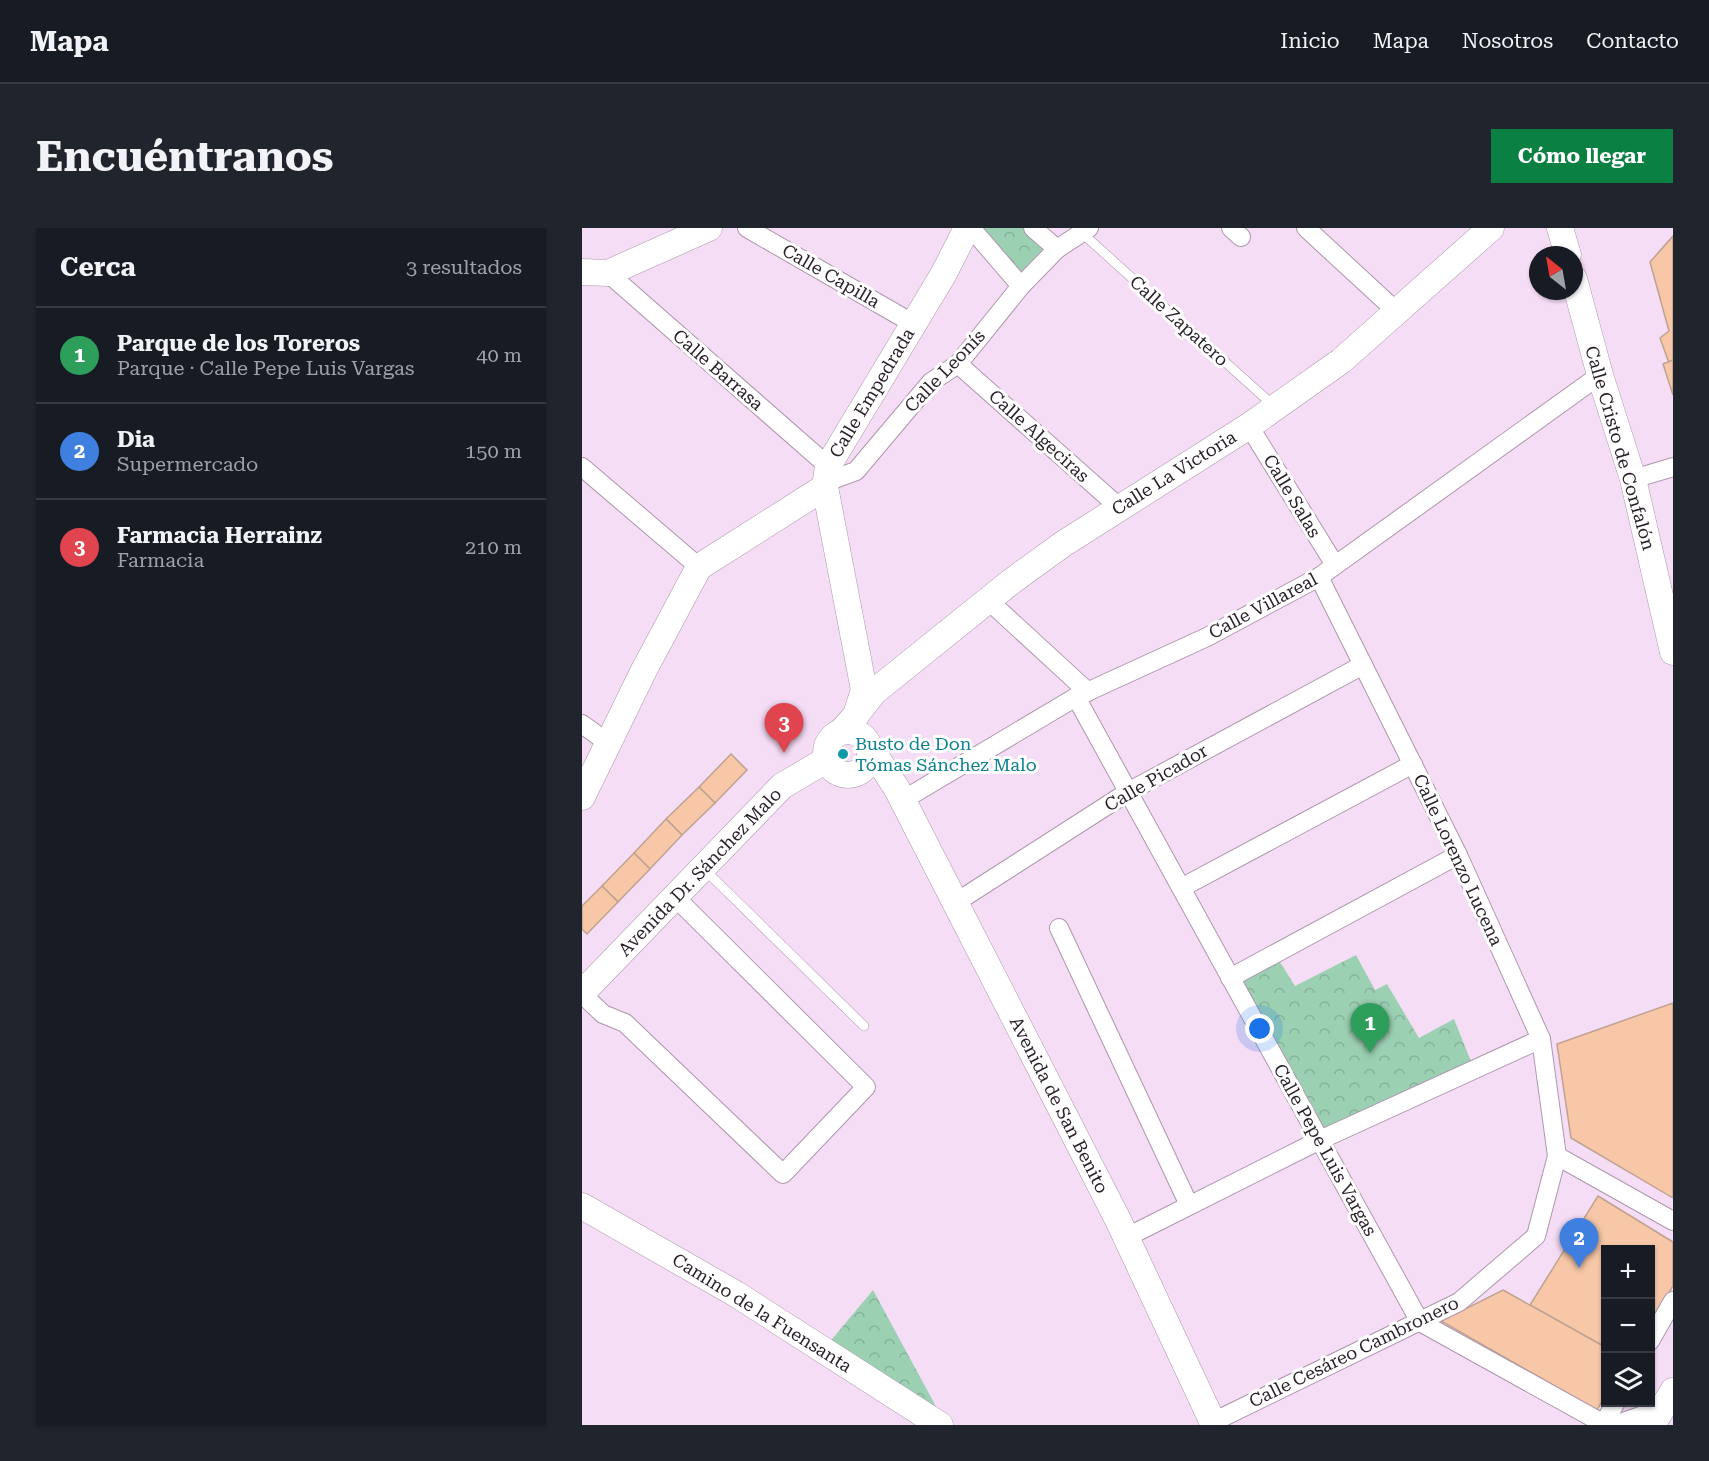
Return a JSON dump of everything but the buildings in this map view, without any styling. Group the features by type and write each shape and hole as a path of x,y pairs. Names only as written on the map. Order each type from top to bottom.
{"street":[{"path":"582,272 608,273 709,228"},
{"name":"Calle Capilla","path":"747,228 914,324"},
{"path":"969,228 1021,286"},
{"name":"Calle Empedrada","path":"582,797 644,670 699,567 826,479 969,228"},
{"path":"1033,228 1057,249"},
{"path":"1306,228 1396,311"},
{"name":"Calle La Victoria","path":"849,723 874,692 1012,581 1063,544 1276,408 1341,361 1491,228"},
{"path":"1560,228 1565,246"},
{"name":"Calle Leonís","path":"826,479 856,471 931,382 958,364 1021,286 1057,249 1085,230"},
{"name":"Calle Barrasa","path":"608,273 826,479"},
{"name":"Calle Cristo de Confalón","path":"1580,300 1600,375 1633,479 1673,652"},
{"name":"Calle Algeciras","path":"958,364 1120,508"},
{"name":"Calle Villareal","path":"900,795 1082,694 1207,637 1319,577 1600,375"},
{"name":"Calle Salas","path":"1249,426 1335,565"},
{"path":"582,466 699,567"},
{"path":"1633,479 1673,467"},
{"path":"826,479 864,690 849,723 830,740 827,746 826,760 834,771 847,776 861,772 870,759 868,744 849,723"},
{"name":"Calle Lorenzo Lucena","path":"1319,577 1458,855 1541,1038 1557,1156"},
{"name":"Calle Pepe Luis Vargas","path":"990,601 1082,694 1128,792 1420,1322"},
{"name":"Calle Picador","path":"955,903 1128,792 1363,665"},
{"path":"582,724 608,743"},
{"name":"Avenida de San Benito","path":"868,744 900,795 1118,1220 1214,1423"},
{"name":"Avenida Dr. Sánchez Malo","path":"582,993 782,786 826,760"},
{"path":"1181,888 1413,764"},
{"path":"861,772 900,795"},
{"path":"1230,978 1458,855"},
{"path":"582,993 603,1014 625,1023 783,1174 866,1087 675,897"},
{"path":"1059,928 1190,1205"},
{"path":"1125,1238 1320,1140 1541,1038"},
{"path":"1557,1156 1673,1221"},
{"name":"Calle Cesáreo Cambronero","path":"1214,1423 1459,1302 1536,1236 1557,1156"},
{"name":"Camino de la Fuensanta","path":"582,1206 736,1294 940,1425"},
{"path":"1655,1332 1673,1301"},
{"path":"1420,1322 1606,1424 1663,1408"},
{"path":"1606,1424 1613,1407"}],"lane":[{"name":"Calle Zapatero","path":"1085,230 1276,408"},
{"path":"703,868 864,1026"}],"green space":[{"path":"976,228 1028,228 1047,245 1017,276"},
{"path":"1275,954 1295,986 1356,955 1375,990 1387,984 1419,1038 1454,1019 1474,1069 1320,1140 1230,978"},
{"path":"873,1290 946,1425 823,1350"}],"place":[{"name":"Farmacia Herrainz","path":"784,753"},
{"name":"Busto de Don Tómas Sánchez Malo","path":"843,754"},
{"name":"Parque de los Toreros","path":"1370,1053"},
{"name":"Dia","path":"1579,1268"}]}
